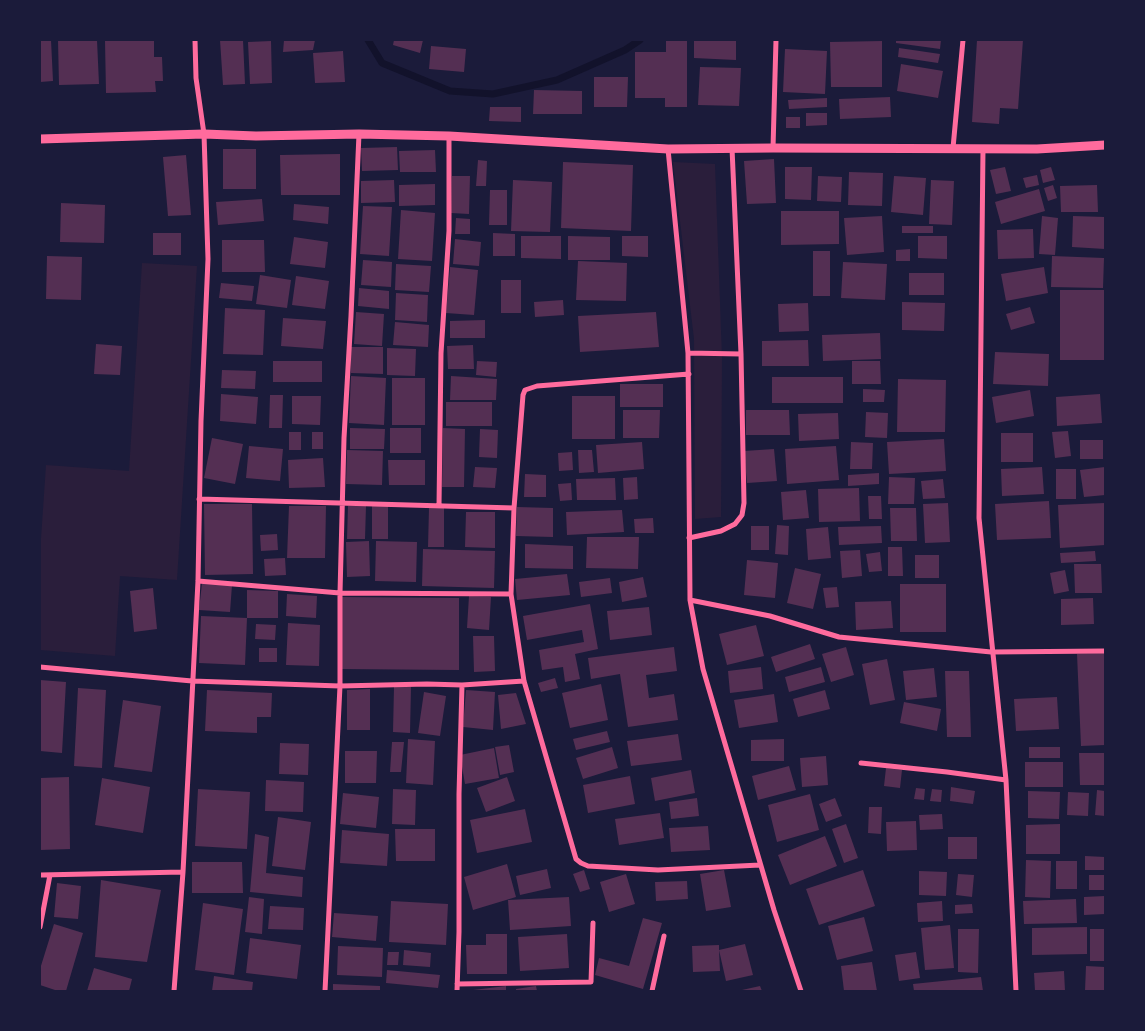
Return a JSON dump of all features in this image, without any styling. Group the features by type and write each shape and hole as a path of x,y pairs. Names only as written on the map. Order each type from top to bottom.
{"street":[{"path":"174,991 183,872 198,582 199,499 208,259 204,134 196,78 195,40"},
{"path":"773,148 776,40"},
{"path":"953,148 963,40"},
{"path":"40,140 204,134 256,136 359,134 449,136 668,149 1037,149 1105,145"},
{"path":"325,991 340,686 344,438 352,307 359,134"},
{"path":"440,506 441,353 449,231 449,136"},
{"path":"689,538 721,531 735,524 742,515 744,503 741,354 732,148"},
{"path":"668,149 688,353 690,600 703,669 760,865 802,991"},
{"path":"983,149 979,518 991,652 1006,780 1016,991"},
{"path":"688,353 741,354"},
{"path":"689,374 537,386 525,390 523,395 514,508 511,594 524,681 576,859 588,866 658,870 760,865"},
{"path":"199,499 514,508"},
{"path":"198,582 340,594 511,594"},
{"path":"690,600 770,616 839,637 991,652 1105,651"},
{"path":"40,667 192,681 340,686 462,685 524,681"},
{"path":"457,991 462,685"},
{"path":"861,764 1006,780"},
{"path":"40,875 183,872"},
{"path":"40,927 50,875"},
{"path":"457,984 591,982 593,923"},
{"path":"652,991 664,936"}],"shaded area":[{"path":"673,162 715,164 722,358 721,517 695,519 694,339"},
{"path":"142,263 197,266 177,580 120,576 115,656 40,650 40,553 46,465 129,471"}],"building":[{"path":"40,40 51,40 53,81 40,82"},
{"path":"58,40 97,40 99,84 59,85"},
{"path":"154,40 154,57 162,57 163,81 155,81 156,92 106,93 105,41"},
{"path":"220,40 243,40 245,84 223,85"},
{"path":"284,40 315,40 313,50 283,52"},
{"path":"394,40 423,40 420,53 393,45"},
{"path":"666,40 687,40 687,107 665,107 665,98 635,98 635,52 666,52"},
{"path":"694,40 736,40 736,60 694,58"},
{"path":"896,40 941,40 940,49 896,43"},
{"path":"977,40 1023,40 1018,109 1000,108 999,124 972,122"},
{"path":"271,41 272,83 250,84 248,42"},
{"path":"882,41 882,87 831,87 830,42"},
{"path":"431,46 466,49 464,72 429,69"},
{"path":"899,48 940,54 938,63 898,57"},
{"path":"785,49 827,51 825,94 783,92"},
{"path":"343,51 345,82 315,83 313,53"},
{"path":"901,64 943,71 938,98 897,91"},
{"path":"700,67 741,68 739,106 698,105"},
{"path":"594,77 628,77 627,107 594,107"},
{"path":"534,90 582,91 582,114 533,114"},
{"path":"890,97 891,117 840,119 839,99"},
{"path":"827,98 827,107 789,109 788,100"},
{"path":"490,107 521,107 521,122 489,121"},
{"path":"806,113 827,113 827,125 806,126"},
{"path":"786,117 800,117 800,128 786,128"},
{"path":"397,147 398,170 362,171 361,148"},
{"path":"223,149 256,149 256,189 223,189"},
{"path":"435,150 436,172 400,172 399,151"},
{"path":"340,154 340,195 281,195 280,155"},
{"path":"186,155 191,215 168,216 163,157"},
{"path":"774,159 776,203 747,204 744,161"},
{"path":"478,160 487,161 486,186 476,186"},
{"path":"563,162 633,165 631,231 561,228"},
{"path":"785,167 812,167 811,200 785,199"},
{"path":"1005,167 1011,191 996,194 990,170"},
{"path":"1051,167 1055,180 1043,183 1040,170"},
{"path":"849,172 883,173 882,206 848,205"},
{"path":"1037,175 1039,185 1026,188 1023,178"},
{"path":"452,176 470,176 469,214 451,213"},
{"path":"818,176 842,177 841,202 817,201"},
{"path":"894,176 926,178 923,215 891,212"},
{"path":"394,180 395,202 361,203 361,181"},
{"path":"513,180 552,182 550,232 511,231"},
{"path":"931,180 954,181 952,225 929,224"},
{"path":"435,184 435,205 399,206 399,185"},
{"path":"1053,185 1057,198 1048,201 1044,188"},
{"path":"1097,185 1098,212 1061,212 1060,186"},
{"path":"1039,189 1045,211 1001,224 995,202"},
{"path":"490,190 507,190 507,225 489,225"},
{"path":"262,199 264,221 218,225 216,202"},
{"path":"61,203 105,205 104,243 60,242"},
{"path":"294,204 329,207 328,224 293,220"},
{"path":"363,206 392,207 389,256 360,254"},
{"path":"401,210 435,213 432,261 398,259"},
{"path":"781,211 839,211 839,244 781,245"},
{"path":"882,216 884,252 847,255 844,218"},
{"path":"1042,216 1058,218 1055,255 1039,254"},
{"path":"1073,216 1105,217 1105,249 1072,247"},
{"path":"456,218 470,219 470,234 455,234"},
{"path":"902,226 933,226 933,233 902,233"},
{"path":"1033,229 1034,258 998,259 997,230"},
{"path":"153,233 181,233 181,255 153,255"},
{"path":"493,233 515,234 515,256 493,256"},
{"path":"521,236 561,236 561,259 521,258"},
{"path":"568,236 610,237 610,260 568,260"},
{"path":"622,236 648,236 648,257 622,256"},
{"path":"918,236 947,236 947,259 918,258"},
{"path":"294,237 328,242 325,268 290,264"},
{"path":"455,239 481,242 479,266 453,264"},
{"path":"222,240 264,240 265,272 222,272"},
{"path":"910,249 910,261 896,261 896,250"},
{"path":"813,251 830,251 830,296 813,296"},
{"path":"47,256 82,257 81,300 46,299"},
{"path":"1052,256 1104,258 1103,288 1051,287"},
{"path":"363,260 392,262 391,287 361,285"},
{"path":"578,261 627,263 626,301 576,300"},
{"path":"843,262 887,264 885,300 841,298"},
{"path":"396,264 431,266 429,292 395,290"},
{"path":"450,267 478,270 474,315 446,313"},
{"path":"1044,267 1048,293 1006,301 1001,274"},
{"path":"909,273 944,273 944,295 909,295"},
{"path":"260,275 291,280 287,308 256,304"},
{"path":"296,276 329,281 325,309 292,305"},
{"path":"501,280 521,280 521,313 501,313"},
{"path":"221,283 254,286 252,301 219,298"},
{"path":"359,288 389,291 389,309 358,306"},
{"path":"1060,290 1105,290 1105,360 1060,360"},
{"path":"396,293 428,295 427,322 395,320"},
{"path":"563,300 564,315 535,317 534,302"},
{"path":"902,302 945,303 944,331 902,330"},
{"path":"808,303 809,331 779,332 778,304"},
{"path":"1030,307 1035,323 1011,330 1006,314"},
{"path":"225,308 265,310 263,355 223,354"},
{"path":"356,312 384,314 382,346 354,344"},
{"path":"656,312 659,347 580,352 578,316"},
{"path":"283,318 326,321 323,349 281,346"},
{"path":"485,320 485,338 450,338 450,321"},
{"path":"395,322 429,325 428,347 393,345"},
{"path":"880,333 881,359 823,361 822,335"},
{"path":"808,340 809,366 762,366 762,341"},
{"path":"96,344 122,346 120,375 94,374"},
{"path":"473,345 474,369 448,369 447,346"},
{"path":"351,347 383,347 383,374 351,373"},
{"path":"387,348 416,349 415,376 387,375"},
{"path":"995,352 1049,354 1048,386 993,384"},
{"path":"273,361 322,361 322,382 273,382"},
{"path":"477,361 497,362 496,377 476,375"},
{"path":"852,361 880,361 881,384 852,384"},
{"path":"222,370 256,371 255,389 221,388"},
{"path":"351,376 386,378 384,425 349,423"},
{"path":"451,376 497,379 496,400 450,400"},
{"path":"772,377 843,377 843,403 772,403"},
{"path":"392,378 425,378 425,425 392,425"},
{"path":"898,379 946,380 945,432 897,432"},
{"path":"620,384 663,384 663,407 620,407"},
{"path":"863,389 885,390 884,402 863,402"},
{"path":"1030,390 1034,416 996,423 992,397"},
{"path":"221,394 258,397 256,424 220,421"},
{"path":"1100,394 1102,423 1057,426 1056,397"},
{"path":"270,395 283,395 282,428 269,428"},
{"path":"292,396 321,396 320,425 292,424"},
{"path":"572,396 615,396 615,439 572,439"},
{"path":"446,402 492,402 492,426 446,426"},
{"path":"623,410 660,410 659,438 623,438"},
{"path":"746,410 789,410 790,435 746,435"},
{"path":"866,412 888,413 887,438 865,437"},
{"path":"838,413 839,439 799,441 798,414"},
{"path":"350,428 385,429 384,449 350,449"},
{"path":"390,428 421,428 421,453 390,453"},
{"path":"443,428 465,429 464,487 442,487"},
{"path":"480,429 498,430 497,458 479,457"},
{"path":"1068,431 1071,456 1055,458 1052,432"},
{"path":"289,432 301,432 301,450 289,450"},
{"path":"312,432 323,432 323,449 312,449"},
{"path":"1001,433 1033,433 1033,462 1001,462"},
{"path":"212,438 243,444 235,484 204,478"},
{"path":"944,439 946,471 889,474 887,442"},
{"path":"1080,440 1103,440 1103,459 1080,459"},
{"path":"642,442 644,469 598,473 596,445"},
{"path":"851,442 873,443 872,469 850,469"},
{"path":"249,446 283,449 280,481 246,478"},
{"path":"836,446 839,480 787,484 785,449"},
{"path":"774,449 777,481 747,483 744,451"},
{"path":"347,450 383,451 382,485 346,484"},
{"path":"578,450 592,450 594,472 579,473"},
{"path":"572,452 573,470 559,471 558,453"},
{"path":"323,458 325,487 289,488 288,460"},
{"path":"388,460 425,460 425,485 389,485"},
{"path":"475,467 497,468 495,488 473,487"},
{"path":"1042,467 1044,494 1002,496 1001,469"},
{"path":"1105,467 1105,495 1084,497 1080,470"},
{"path":"1056,469 1076,469 1076,499 1056,499"},
{"path":"879,473 879,484 848,486 848,475"},
{"path":"525,474 546,475 546,497 524,497"},
{"path":"637,477 638,499 624,500 623,478"},
{"path":"889,477 915,478 914,504 888,504"},
{"path":"615,478 616,500 577,500 576,479"},
{"path":"943,479 945,498 923,499 921,481"},
{"path":"571,483 572,500 560,501 558,484"},
{"path":"859,488 860,521 819,522 818,489"},
{"path":"806,490 809,518 783,520 781,492"},
{"path":"868,496 881,496 882,519 869,519"},
{"path":"1049,501 1051,538 997,540 995,504"},
{"path":"948,503 950,542 925,543 923,504"},
{"path":"1105,503 1105,545 1060,548 1058,505"},
{"path":"204,504 252,504 253,574 205,575"},
{"path":"372,504 388,504 388,539 372,539"},
{"path":"289,506 326,506 325,558 287,558"},
{"path":"348,506 366,506 365,539 347,539"},
{"path":"517,507 553,508 553,537 516,536"},
{"path":"429,508 444,508 444,547 428,547"},
{"path":"890,508 916,508 917,541 891,541"},
{"path":"622,510 624,532 567,535 566,512"},
{"path":"466,512 495,512 495,548 465,547"},
{"path":"653,518 654,533 635,533 634,519"},
{"path":"777,525 789,526 788,555 775,554"},
{"path":"751,526 769,526 769,550 751,550"},
{"path":"881,526 882,543 839,545 838,527"},
{"path":"828,527 831,558 808,560 806,529"},
{"path":"277,534 278,550 261,551 260,535"},
{"path":"587,537 639,537 638,569 586,568"},
{"path":"369,541 370,576 347,577 346,542"},
{"path":"376,541 417,542 416,582 375,581"},
{"path":"525,544 573,546 573,569 525,568"},
{"path":"888,547 902,547 903,576 888,576"},
{"path":"423,549 495,551 494,588 422,586"},
{"path":"860,550 862,576 842,578 840,551"},
{"path":"1095,551 1096,561 1061,563 1060,553"},
{"path":"880,552 882,571 869,572 866,554"},
{"path":"915,555 939,555 939,578 915,578"},
{"path":"285,558 286,575 265,576 264,559"},
{"path":"747,560 778,563 775,598 744,595"},
{"path":"1074,564 1101,564 1102,593 1075,593"},
{"path":"795,568 821,574 813,609 787,603"},
{"path":"1065,570 1069,591 1054,594 1050,573"},
{"path":"567,574 570,595 517,600 515,579"},
{"path":"643,577 647,597 622,602 619,582"},
{"path":"610,578 612,593 581,597 579,582"},
{"path":"202,583 232,585 230,612 199,610"},
{"path":"900,584 946,584 946,632 900,632"},
{"path":"837,587 839,607 826,608 823,588"},
{"path":"153,588 157,629 134,632 130,591"},
{"path":"247,590 278,591 278,618 247,618"},
{"path":"287,594 317,596 316,618 286,616"},
{"path":"469,596 491,597 489,630 467,628"},
{"path":"341,597 459,598 459,670 341,669"},
{"path":"1093,598 1094,624 1061,625 1061,599"},
{"path":"891,601 893,628 856,630 855,602"},
{"path":"590,604 598,649 575,654 580,679 565,682 563,667 542,670 539,650 584,642 582,630 527,640 523,616"},
{"path":"649,607 652,635 610,640 607,611"},
{"path":"201,616 247,618 245,665 199,663"},
{"path":"288,623 320,625 319,666 286,665"},
{"path":"256,624 276,625 275,640 255,639"},
{"path":"756,625 764,656 727,665 719,634"},
{"path":"473,636 494,636 495,671 474,672"},
{"path":"810,644 815,659 776,672 771,657"},
{"path":"674,647 677,671 646,675 649,698 674,694 678,720 628,727 620,674 591,679 588,658"},
{"path":"846,647 854,675 831,682 822,654"},
{"path":"259,648 277,648 277,662 259,662"},
{"path":"1105,653 1105,745 1081,746 1077,654"},
{"path":"887,659 895,700 870,705 862,664"},
{"path":"761,667 763,689 730,693 728,671"},
{"path":"821,667 825,682 789,692 785,677"},
{"path":"934,668 937,697 906,700 903,671"},
{"path":"945,671 969,671 971,737 947,737"},
{"path":"555,678 558,688 541,692 538,683"},
{"path":"40,680 66,682 62,753 40,751"},
{"path":"601,684 608,720 570,728 562,693"},
{"path":"394,687 411,687 410,733 393,732"},
{"path":"78,688 106,690 102,768 74,766"},
{"path":"370,689 370,730 347,730 347,690"},
{"path":"207,690 272,693 271,717 257,717 257,733 205,731"},
{"path":"466,690 495,692 493,730 463,727"},
{"path":"825,690 830,709 798,717 793,699"},
{"path":"424,692 446,696 440,736 418,733"},
{"path":"516,693 526,724 501,729 498,695"},
{"path":"774,694 778,722 739,728 734,700"},
{"path":"1057,697 1059,729 1016,731 1014,699"},
{"path":"123,700 161,706 152,772 114,767"},
{"path":"904,702 941,709 937,731 900,723"},
{"path":"607,731 610,742 576,750 573,739"},
{"path":"678,734 682,760 631,766 627,741"},
{"path":"408,739 435,741 433,785 406,783"},
{"path":"784,739 784,761 751,761 751,740"},
{"path":"392,742 404,742 401,772 390,772"},
{"path":"280,743 309,744 308,775 279,774"},
{"path":"509,745 514,772 500,775 495,747"},
{"path":"612,747 618,768 583,779 576,758"},
{"path":"1029,747 1060,747 1060,758 1029,758"},
{"path":"494,748 499,778 465,784 460,755"},
{"path":"345,751 377,751 376,783 345,783"},
{"path":"1079,753 1105,753 1105,785 1080,785"},
{"path":"826,756 828,785 802,787 800,758"},
{"path":"1025,762 1063,762 1063,787 1025,787"},
{"path":"789,766 796,790 758,800 752,776"},
{"path":"886,768 902,770 900,788 884,786"},
{"path":"691,770 695,793 655,801 651,778"},
{"path":"630,776 635,804 588,813 583,785"},
{"path":"69,777 70,849 40,850 40,778"},
{"path":"507,777 515,801 486,812 477,788"},
{"path":"102,778 150,787 143,833 95,825"},
{"path":"266,780 304,782 303,812 265,811"},
{"path":"951,787 975,791 973,804 950,801"},
{"path":"916,788 925,789 924,800 914,799"},
{"path":"198,789 250,792 247,849 195,846"},
{"path":"393,789 416,790 415,825 392,824"},
{"path":"932,789 942,790 941,802 930,801"},
{"path":"1097,790 1105,791 1105,816 1095,815"},
{"path":"1028,791 1060,792 1059,819 1028,818"},
{"path":"1068,792 1089,793 1088,816 1067,815"},
{"path":"343,793 379,797 376,828 340,824"},
{"path":"810,794 819,830 777,842 768,805"},
{"path":"697,798 699,816 671,819 669,802"},
{"path":"835,798 842,816 826,822 819,804"},
{"path":"869,807 882,807 881,834 868,833"},
{"path":"525,809 532,842 477,853 470,820"},
{"path":"660,813 664,838 619,845 615,819"},
{"path":"942,814 943,829 920,830 919,815"},
{"path":"278,817 311,822 305,870 272,866"},
{"path":"916,821 917,850 887,851 886,822"},
{"path":"846,824 858,858 844,863 832,829"},
{"path":"1060,824 1060,854 1026,854 1026,825"},
{"path":"708,826 710,850 671,852 669,828"},
{"path":"395,829 435,829 435,861 396,861"},
{"path":"342,830 389,834 387,866 340,863"},
{"path":"255,834 269,837 266,873 303,877 302,897 250,892"},
{"path":"825,836 837,866 790,885 778,855"},
{"path":"948,837 977,837 977,859 948,859"},
{"path":"1085,856 1105,857 1105,870 1085,870"},
{"path":"1026,860 1051,861 1050,898 1025,897"},
{"path":"1056,861 1077,861 1077,889 1056,889"},
{"path":"192,862 242,862 243,893 192,893"},
{"path":"507,864 516,897 473,910 464,877"},
{"path":"547,869 551,888 520,895 516,876"},
{"path":"584,870 590,889 580,892 573,874"},
{"path":"724,870 731,907 706,911 700,874"},
{"path":"863,870 875,906 819,925 806,889"},
{"path":"919,871 947,872 946,896 919,895"},
{"path":"626,874 635,904 609,912 600,882"},
{"path":"958,874 974,875 972,897 956,895"},
{"path":"1089,875 1105,875 1105,890 1089,890"},
{"path":"101,880 161,890 147,962 95,957"},
{"path":"687,881 688,899 656,901 655,882"},
{"path":"57,883 81,886 78,919 54,917"},
{"path":"1105,896 1105,914 1084,915 1084,897"},
{"path":"249,897 264,899 262,934 245,932"},
{"path":"569,897 571,926 510,930 508,900"},
{"path":"1076,899 1077,923 1024,924 1023,901"},
{"path":"391,901 448,904 446,945 389,942"},
{"path":"942,901 943,921 918,922 917,903"},
{"path":"203,903 243,909 234,975 195,970"},
{"path":"972,904 973,913 955,914 955,905"},
{"path":"270,906 304,908 303,930 268,929"},
{"path":"334,913 378,916 376,941 332,937"},
{"path":"864,917 873,951 837,960 828,926"},
{"path":"643,918 662,923 643,989 595,975 599,958 629,966"},
{"path":"54,924 83,933 66,991 58,991 40,985 40,969"},
{"path":"950,925 954,968 925,970 921,928"},
{"path":"1087,927 1087,954 1032,955 1032,928"},
{"path":"958,929 979,929 978,973 958,972"},
{"path":"1090,929 1105,929 1105,961 1090,961"},
{"path":"486,934 507,934 507,974 467,974 466,945 486,945"},
{"path":"567,934 569,968 520,971 518,937"},
{"path":"250,938 301,945 297,979 246,973"},
{"path":"745,944 753,975 726,981 719,950"},
{"path":"719,945 720,971 693,972 692,946"},
{"path":"338,946 383,948 382,977 337,975"},
{"path":"404,950 431,953 430,967 403,965"},
{"path":"388,952 399,952 398,965 387,965"},
{"path":"916,952 920,978 899,981 895,955"},
{"path":"872,962 877,991 844,991 841,966"},
{"path":"1086,966 1105,967 1105,991 1085,991"},
{"path":"94,968 132,979 129,991 87,991"},
{"path":"387,970 440,975 438,988 386,983"},
{"path":"1064,971 1065,991 1035,991 1034,973"},
{"path":"214,976 253,982 252,991 212,991"},
{"path":"981,977 983,991 914,991 913,984"},
{"path":"333,984 380,986 380,991 333,991"},
{"path":"506,986 506,991 473,991 473,990"},
{"path":"536,986 537,991 516,991 516,989"},
{"path":"760,986 762,991 742,991 742,990"}],"waterway":[{"path":"368,40 382,63 450,91 493,94 557,80 625,50 640,40"}]}
